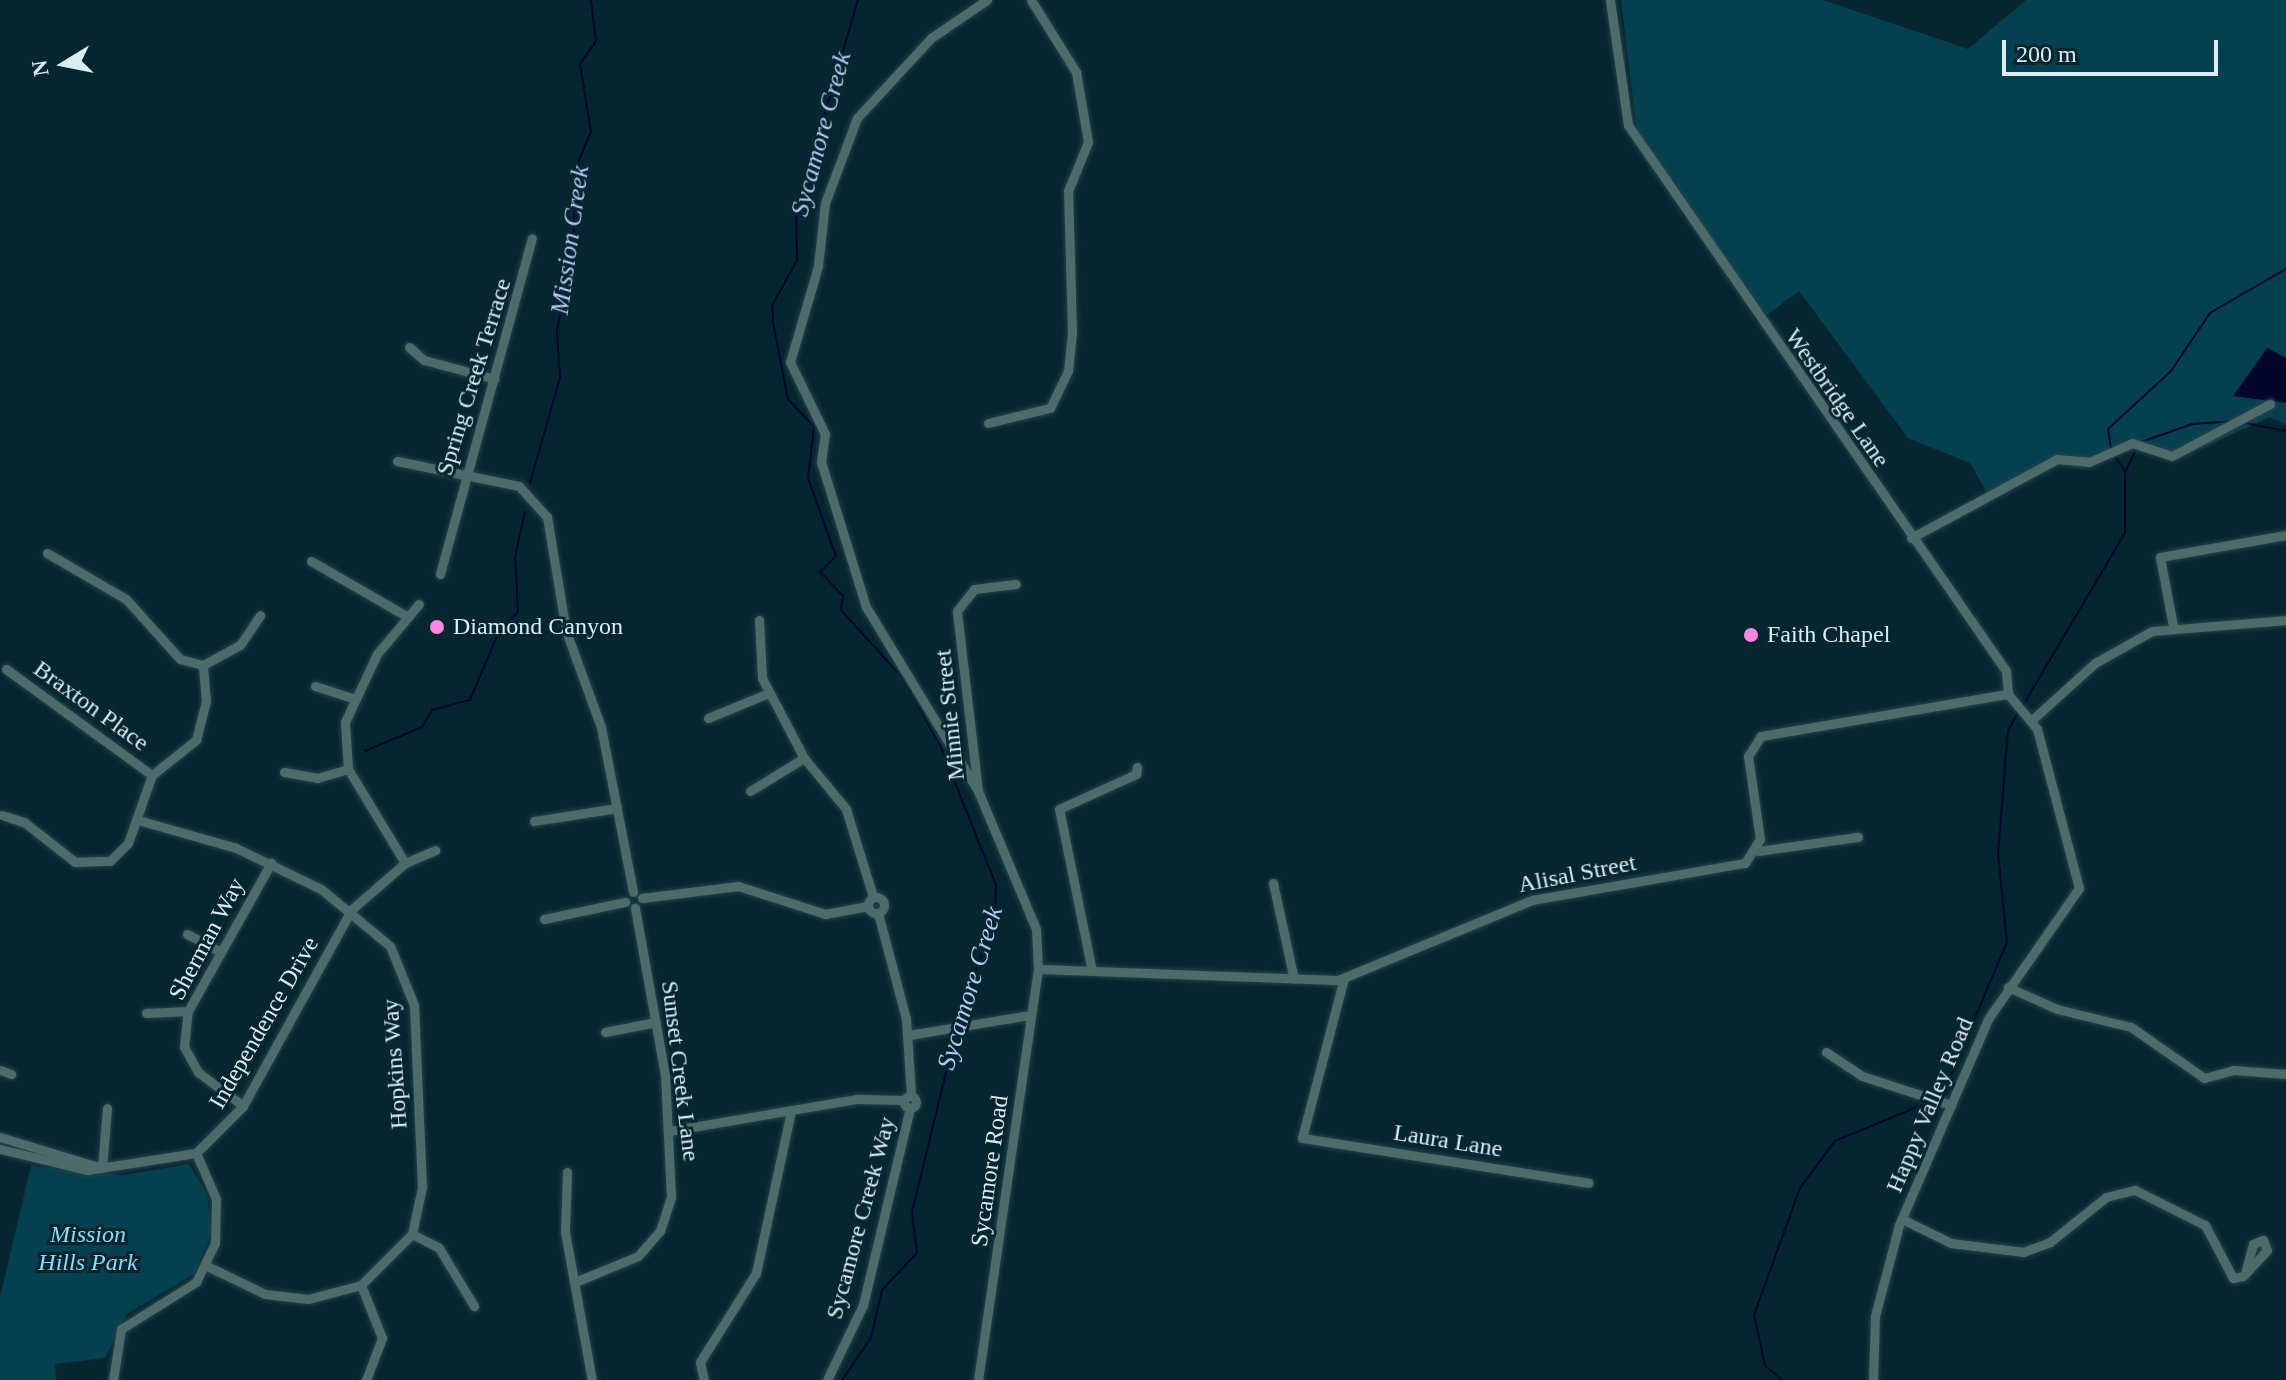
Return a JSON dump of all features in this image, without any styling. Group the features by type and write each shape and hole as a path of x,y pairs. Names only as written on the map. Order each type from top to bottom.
{"street":[{"path":"978,791 866,607 821,462 825,434 790,362 818,266 825,203 857,118 931,38 987,0"},
{"path":"988,423 1050,408 1068,371 1072,332 1068,191 1088,142 1076,72 1031,0"},
{"name":"Westbridge Lane","path":"1610,0 1628,125 1911,538 2006,671 2008,694"},
{"name":"Spring Creek Terrace","path":"440,574 463,471 495,379 532,238"},
{"path":"409,347 424,360 495,379"},
{"path":"1911,538 2057,459 2078,463 2138,445 2172,456 2270,404"},
{"path":"397,461 463,471 519,486 547,517 566,631 601,727 637,895 635,908 625,902"},
{"path":"2173,626 2160,557 2286,535"},
{"path":"47,553 126,599 180,659 203,665 240,645 260,615"},
{"path":"311,561 408,617"},
{"name":"Minnie Street","path":"1016,584 974,589 957,611 978,791 1036,929 1038,969"},
{"path":"405,863 348,769 345,722 352,698 419,604"},
{"path":"759,620 756,653 769,693 804,758 846,809 871,902 878,913"},
{"path":"1758,851 1761,823 1748,746 1761,736 2008,694 2026,712 2095,663 2173,626 2286,620"},
{"path":"2,815 24,822 75,862 94,864 118,854 138,820 152,775 196,740 206,701 203,665"},
{"name":"Braxton Place","path":"6,669 152,775"},
{"path":"315,686 352,698"},
{"path":"708,718 769,693"},
{"name":"Happy Valley Road","path":"1873,1380 1875,1316 1902,1219 1951,1105 2008,987 2079,888 2026,712"},
{"path":"750,791 804,758"},
{"path":"1091,966 1059,809 1136,774 1137,767"},
{"path":"284,772 317,778 348,769"},
{"path":"534,821 617,808"},
{"name":"Hopkins Way","path":"138,820 271,863 351,910 390,946 414,1005 422,1187 412,1234"},
{"name":"Alisal Street","path":"1038,969 1091,966 1294,979 1344,978 1532,900 1730,868 1758,851 1858,837"},
{"name":"Independence Drive","path":"196,1153 243,1106 351,910 405,863 435,850"},
{"name":"Sherman Way","path":"243,1106 198,1072 184,1047 188,1011 271,863"},
{"path":"1273,883 1294,979"},
{"path":"544,919 625,902 637,895 738,886 825,914 871,902"},
{"name":"Sycamore Creek Way","path":"827,1380 863,1305 908,1101 909,1035 878,913 885,903 871,902"},
{"name":"Sunset Creek Lane","path":"575,1282 629,1263 660,1231 673,1178 656,1022 635,908"},
{"path":"187,934 221,952"},
{"name":"Sycamore Road","path":"978,1380 1038,969"},
{"name":"Laura Lane","path":"1344,978 1302,1138 1588,1183"},
{"path":"2008,987 2057,1009 2131,1027 2204,1078 2233,1070 2286,1074"},
{"path":"146,1013 188,1011"},
{"path":"909,1035 1030,1015"},
{"path":"605,1032 656,1022"},
{"path":"1826,1052 1862,1076 1924,1093 1951,1105"},
{"path":"0,1070 11,1074"},
{"path":"669,1131 791,1111 908,1101"},
{"path":"102,1168 107,1108"},
{"path":"704,1380 700,1362 756,1273 791,1111"},
{"path":"0,1137 102,1168"},
{"path":"0,1149 49,1166 102,1168 196,1153 221,1224 207,1266 177,1296 121,1329 113,1380"},
{"path":"567,1172 564,1217 592,1380"},
{"path":"1902,1219 1951,1243 2023,1252 2050,1242 2106,1197 2135,1190 2205,1225 2230,1276 2246,1270"},
{"path":"207,1266 286,1299 361,1285 412,1234 439,1248 474,1306"},
{"path":"361,1285 382,1338 366,1380"}],"green space":[{"path":"1621,0 1823,0 1968,49 2026,0 2286,0 2286,424 2270,417 2173,461 2133,448 2082,469 2057,465 1990,498 1970,463 1908,438 1799,291 1763,318 1637,133"},
{"name":"Mission Hills Park","path":"189,1164 207,1194 212,1231 194,1274 127,1314 105,1358 55,1364 56,1380 0,1380 0,1297 31,1166 124,1175"}],"shaded area":[{"path":"2267,348 2286,358 2286,403 2233,396"}],"waterway":[{"name":"Mission Creek","path":"530,483 560,378 557,331 574,240 575,169 591,132 580,64 596,41 591,0"},
{"name":"Sycamore Creek","path":"858,0 796,210 797,260 772,306 773,322 788,399 814,427 808,478 836,556 820,572 843,596 841,610 901,676 940,745 996,885 995,917 956,1025"},
{"path":"2111,450 2108,429 2171,371 2210,313 2286,269"},
{"path":"2141,442 2192,424 2231,421"},
{"path":"2245,423 2286,431"},
{"path":"2126,470 2137,447"},
{"path":"2022,707 2125,533 2125,472 2115,456"},
{"name":"Mission Creek","path":"365,751 422,727 432,710 470,700 500,629 518,612 515,557 525,512"},
{"path":"1933,1097 1950,1077 2007,942 1998,854 2008,731 2018,712"},
{"name":"Sycamore Creek","path":"842,1380 871,1338 882,1290 917,1253 912,1212 956,1032"},
{"path":"1782,1380 1765,1365 1754,1315 1800,1188 1835,1141 1929,1102"}],"place":[{"name":"Diamond Canyon","path":"437,627"},
{"name":"Faith Chapel","path":"1751,635"}]}
